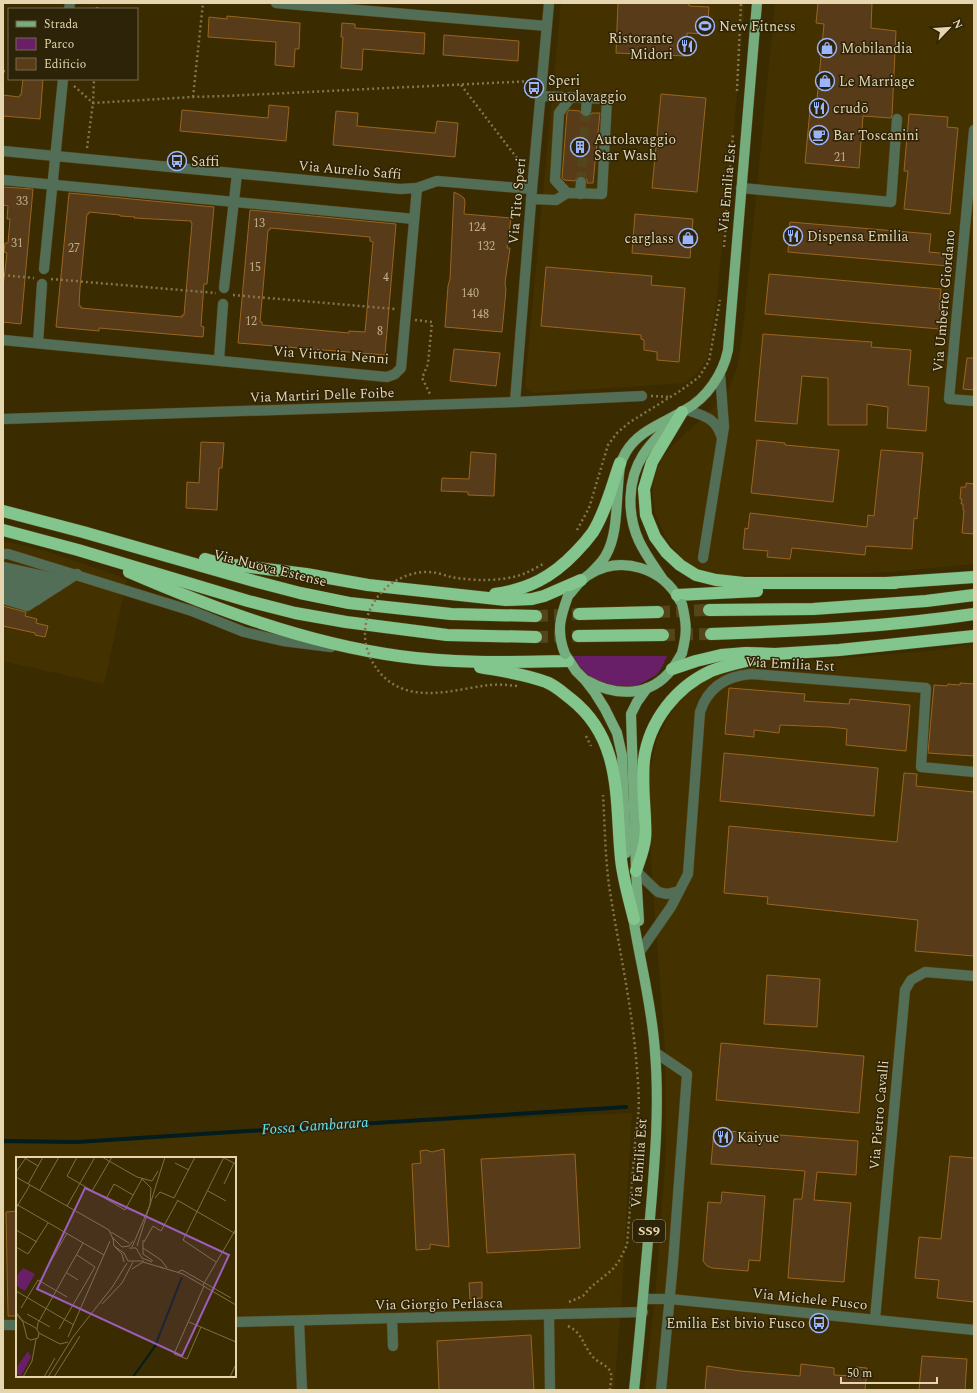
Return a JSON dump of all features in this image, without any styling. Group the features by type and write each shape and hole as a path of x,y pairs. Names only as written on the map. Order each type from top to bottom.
{"highway":[{"path":"684,411 652,462 644,490 646,515 655,537 666,552 680,566 696,575 716,580 744,584 895,583"},
{"path":"476,596 509,592 525,587 550,576 565,564 593,532 608,497 620,463"},
{"name":"Via Nuova Estense","path":"3,512 83,532 254,582 349,603 451,614 536,616"},
{"path":"3,530 78,550 248,602 295,613 346,622 447,635 536,637"},
{"path":"83,532 219,563 306,574 368,585 506,600 532,599 544,596 586,577"},
{"path":"78,550 170,590 261,623 296,634 354,648 400,657 450,661 567,658"},
{"path":"679,600 974,577"},
{"path":"709,610 813,609 926,601 974,595"},
{"path":"579,614 658,612"},
{"path":"711,634 816,630 927,621 974,614"},
{"path":"921,642 974,631"},
{"path":"578,636 663,635"},
{"path":"672,669 721,655 746,653 775,654 839,650 974,636"},
{"path":"636,871 646,839 643,785 644,760 649,740 658,720 667,706 681,690 700,677 712,671 775,654"},
{"path":"450,661 547,682 577,704 594,722 603,739 611,760 615,784 621,861 634,919"}],"main road":[{"name":"Via Emilia Est","path":"585,680 599,688 614,692 628,692 647,688 658,682 672,669 682,653 686,636 686,620 679,600 662,578 639,542 630,508 631,490 642,456 656,439 684,411 704,395 720,374 726,361 757,3"},
{"name":"Via Emilia Est","path":"634,1390 643,1312 655,1163 657,1103 656,1053 653,1022 634,919 626,865 622,755 617,733 605,710 585,680 576,671 567,658 562,646 560,617 568,596 606,555 611,541 617,504 620,463 633,441 653,427 684,411"},
{"name":"Via Emilia Est","path":"586,577 609,566 623,565 642,568 653,572 662,578"},
{"name":"Via Emilia Est","path":"642,963 636,871 631,714 647,688"}],"street":[{"path":"276,3 547,26"},
{"name":"Via Tito Speri","path":"515,402 531,199 550,3"},
{"path":"44,269 56,156 67,81"},
{"path":"531,199 556,200 567,193 602,194 608,99 541,96"},
{"path":"567,193 555,180 559,113 571,97"},
{"path":"586,111 587,98"},
{"path":"741,188 891,202 897,119"},
{"name":"Via Umberto Giordano","path":"974,130 970,207 949,399 974,401"},
{"name":"Via Aurelio Saffi","path":"3,151 400,189 417,188 437,181 533,184"},
{"path":"224,292 237,174"},
{"path":"3,180 414,219"},
{"path":"580,194 581,182"},
{"name":"Via Vittoria Nenni","path":"3,340 387,377 395,374 401,368 417,188"},
{"path":"38,343 42,280"},
{"path":"219,360 223,304"},
{"name":"Via Emilia Est","path":"703,558 722,438 723,415 720,374"},
{"name":"Via Martiri Delle Foibe","path":"3,419 515,402 642,396"},
{"path":"684,411 700,414 714,422 720,429 722,438"},
{"path":"3,554 8,554 77,574 192,611 244,632 316,646 354,648"},
{"path":"3,567 66,581"},
{"path":"3,574 57,587"},
{"path":"3,599 27,606 77,574"},
{"path":"3,582 47,593"},
{"path":"3,590 37,600"},
{"name":"Via Emilia Est","path":"679,890 688,874 700,712 709,693 724,681 741,675 751,674 926,688 921,767 974,772"},
{"path":"636,871 658,892 667,894 679,890"},
{"path":"641,950 671,907 679,890"},
{"name":"Via Pietro Cavalli","path":"875,1319 905,990 910,980 925,972 974,976"},
{"path":"656,1053 687,1074 662,1390"},
{"name":"Via Michele Fusco","path":"643,1299 670,1299 974,1330"},
{"name":"Via Giorgio Perlasca","path":"236,1322 643,1312"},
{"path":"550,1315 550,1390"},
{"path":"392,1319 393,1346"},
{"path":"299,1321 302,1390"},
{"path":"3,1325 16,1325"}],"path":[{"path":"194,97 203,3"},
{"path":"737,97 741,3"},
{"path":"87,150 93,104 94,80"},
{"path":"67,81 93,104 194,97 542,81"},
{"path":"461,85 533,184"},
{"path":"724,250 734,128"},
{"path":"3,275 42,280 224,292 406,310"},
{"path":"573,535 577,531 589,508 608,445 617,433 630,422 680,391 699,377 710,361 720,295"},
{"path":"524,688 517,686 491,685 432,694 414,693 400,688 387,681 377,670 368,654 365,631 367,620 375,601 387,586 407,575 430,572 451,577 485,580 505,578 525,573 545,563 550,558"},
{"path":"584,733 591,746"},
{"path":"602,788 610,890 625,973 633,1032 638,1080 639,1116 636,1131 627,1245 619,1261 612,1270 591,1287 583,1296 565,1302 565,1324 573,1328 580,1335 594,1358 607,1367 611,1374 610,1390"}],"shaded area":[{"path":"561,3 745,3 716,305 707,360 696,374 685,383 532,393 525,385"},
{"path":"775,3 974,3 974,564 890,572 846,574 816,573 732,576 712,573 686,563 667,540 655,513 653,485 657,468 672,446 713,408 728,391 737,368 742,339"},
{"path":"3,541 46,551 127,579 104,684 3,661"},
{"path":"974,643 974,1390 644,1390 655,1299 666,1152 665,1051 651,861 649,774 656,742 669,715 685,695 702,683 723,673 749,666 940,650"},
{"path":"632,1113 621,1309 614,1390 3,1390 3,1144 373,1124"}],"green space":[{"path":"572,656 667,656 656,675 630,688 621,688 590,678 582,672"}],"building":[{"path":"618,3 689,3 689,6 709,7 707,34 687,33 686,56 616,53"},
{"path":"818,3 872,3 871,28 896,31 892,115 891,118 863,116 859,168 805,163 810,110 816,110 824,24 816,23"},
{"path":"227,16 300,23 299,49 295,49 294,67 275,65 276,42 208,37 209,17 227,19"},
{"path":"342,23 355,24 355,28 425,33 424,54 363,49 362,70 341,68 343,37 341,37"},
{"path":"444,35 519,41 518,61 443,55"},
{"path":"23,80 43,80 40,119 3,116 3,95 19,97 21,95"},
{"path":"661,94 706,98 697,192 652,188"},
{"path":"269,105 289,107 286,141 180,131 182,110 268,118"},
{"name":"Autolavaggio Star Wash","path":"569,110 580,111 582,116 585,117 589,117 592,113 600,113 593,183 587,183 587,179 582,176 578,176 575,181 564,180 562,178 567,113"},
{"path":"336,111 358,113 357,126 435,133 437,121 458,123 455,157 333,145"},
{"path":"909,114 948,117 947,127 958,128 950,214 904,209 908,171 904,171"},
{"path":"3,187 33,189 21,324 3,322 3,287 7,253 4,252 5,243 8,243 10,219 7,219 8,206 3,205"},
{"path":"454,192 464,198 464,214 511,218 507,248 510,248 505,283 506,290 502,332 445,327 448,286 450,279"},
{"path":"69,193 214,207 207,284 204,284 201,326 204,327 203,337 99,328 99,331 56,327","holes":["89,212 135,217 134,218 191,221 184,315 182,315 182,317 81,308 81,306 79,306 87,214 89,214"]},
{"path":"250,210 396,224 385,355 238,343","holes":["270,228 370,237 370,241 373,242 365,332 349,331 349,333 262,325 262,322 260,322 268,230 270,230"]},
{"path":"635,214 693,219 690,258 632,253"},
{"path":"790,222 931,234 929,252 949,254 948,266 788,252"},
{"path":"546,267 652,276 651,285 685,288 679,362 657,360 657,352 644,350 644,340 641,339 641,335 541,326"},
{"path":"769,274 941,289 939,309 942,310 940,329 765,314"},
{"path":"763,334 872,342 871,347 911,350 908,385 929,387 926,431 887,428 888,407 867,404 867,425 828,425 828,378 802,376 797,424 755,421"},
{"path":"454,349 500,353 496,386 450,381"},
{"path":"967,358 974,358 974,390 963,389"},
{"path":"757,440 785,443 785,445 839,450 833,502 751,493"},
{"path":"201,442 224,443 222,468 219,468 217,510 186,508 187,482 199,483"},
{"path":"881,450 923,453 917,519 914,518 912,549 866,546 865,555 792,548 790,559 767,557 768,551 743,549 745,528 748,529 750,513 867,527 868,515 874,516"},
{"path":"471,452 496,454 494,496 468,495 468,492 441,491 442,478 469,479"},
{"path":"966,483 974,484 974,534 962,533 964,510 963,504 961,504 962,499 960,499 961,487 966,487"},
{"path":"3,606 26,612 25,616 37,619 36,623 48,626 45,637 35,635 35,633 3,626"},
{"path":"960,683 974,684 974,756 928,753 934,685 960,685"},
{"path":"729,688 805,694 804,701 849,704 850,699 910,705 906,751 846,745 847,729 829,727 780,725 779,733 754,730 754,737 725,734"},
{"path":"724,753 878,768 874,816 720,801"},
{"path":"904,773 917,774 916,786 974,792 974,956 915,951 918,920 767,904 768,897 724,893 729,826 897,842"},
{"path":"767,975 820,979 817,1027 764,1024"},
{"path":"721,1043 864,1056 859,1113 716,1100"},
{"path":"714,1130 858,1141 856,1175 817,1172 814,1200 851,1203 844,1282 788,1278 794,1199 802,1199 805,1171 711,1164"},
{"path":"444,1149 449,1247 430,1244 430,1249 416,1250 412,1164 421,1163 420,1151 426,1150 432,1152"},
{"path":"575,1154 580,1248 487,1253 481,1159"},
{"path":"950,1156 974,1158 974,1302 937,1298 939,1280 915,1278 919,1237 941,1239"},
{"path":"722,1192 765,1196 760,1261 749,1260 748,1271 712,1268 707,1266 703,1261 708,1202 721,1203"},
{"path":"16,1211 16,1316 8,1316 6,1212"},
{"path":"482,1282 482,1298 470,1299 469,1283"},
{"path":"531,1335 534,1390 439,1390 437,1341"},
{"path":"922,1356 967,1359 965,1390 919,1390"},
{"path":"801,1364 834,1368 834,1375 855,1376 856,1367 867,1368 865,1390 705,1390 707,1366 741,1371 800,1376"}],"waterway":[{"name":"Fossa Gambarara","path":"3,1141 77,1142 626,1107"}],"tunnel":[{"path":"581,182 586,111"},
{"path":"658,612 709,610"},
{"path":"536,616 579,614"},
{"path":"663,635 711,634"},
{"path":"536,637 578,636"}],"place":[{"name":"New Fitness","path":"705,26"},
{"name":"Ristorante Midori","path":"687,46"},
{"name":"Mobilandia","path":"827,48"},
{"name":"Le Marriage","path":"825,81"},
{"name":"Speri autolavaggio","path":"534,88"},
{"name":"crudō","path":"819,108"},
{"name":"Bar Toscanini","path":"819,135"},
{"name":"Autolavaggio Star Wash","path":"580,147"},
{"name":"Saffi","path":"177,161"},
{"name":"Dispensa Emilia","path":"793,236"},
{"name":"carglass","path":"688,238"},
{"name":"Kaiyue","path":"723,1137"},
{"name":"Emilia Est bivio Fusco","path":"819,1323"}]}
